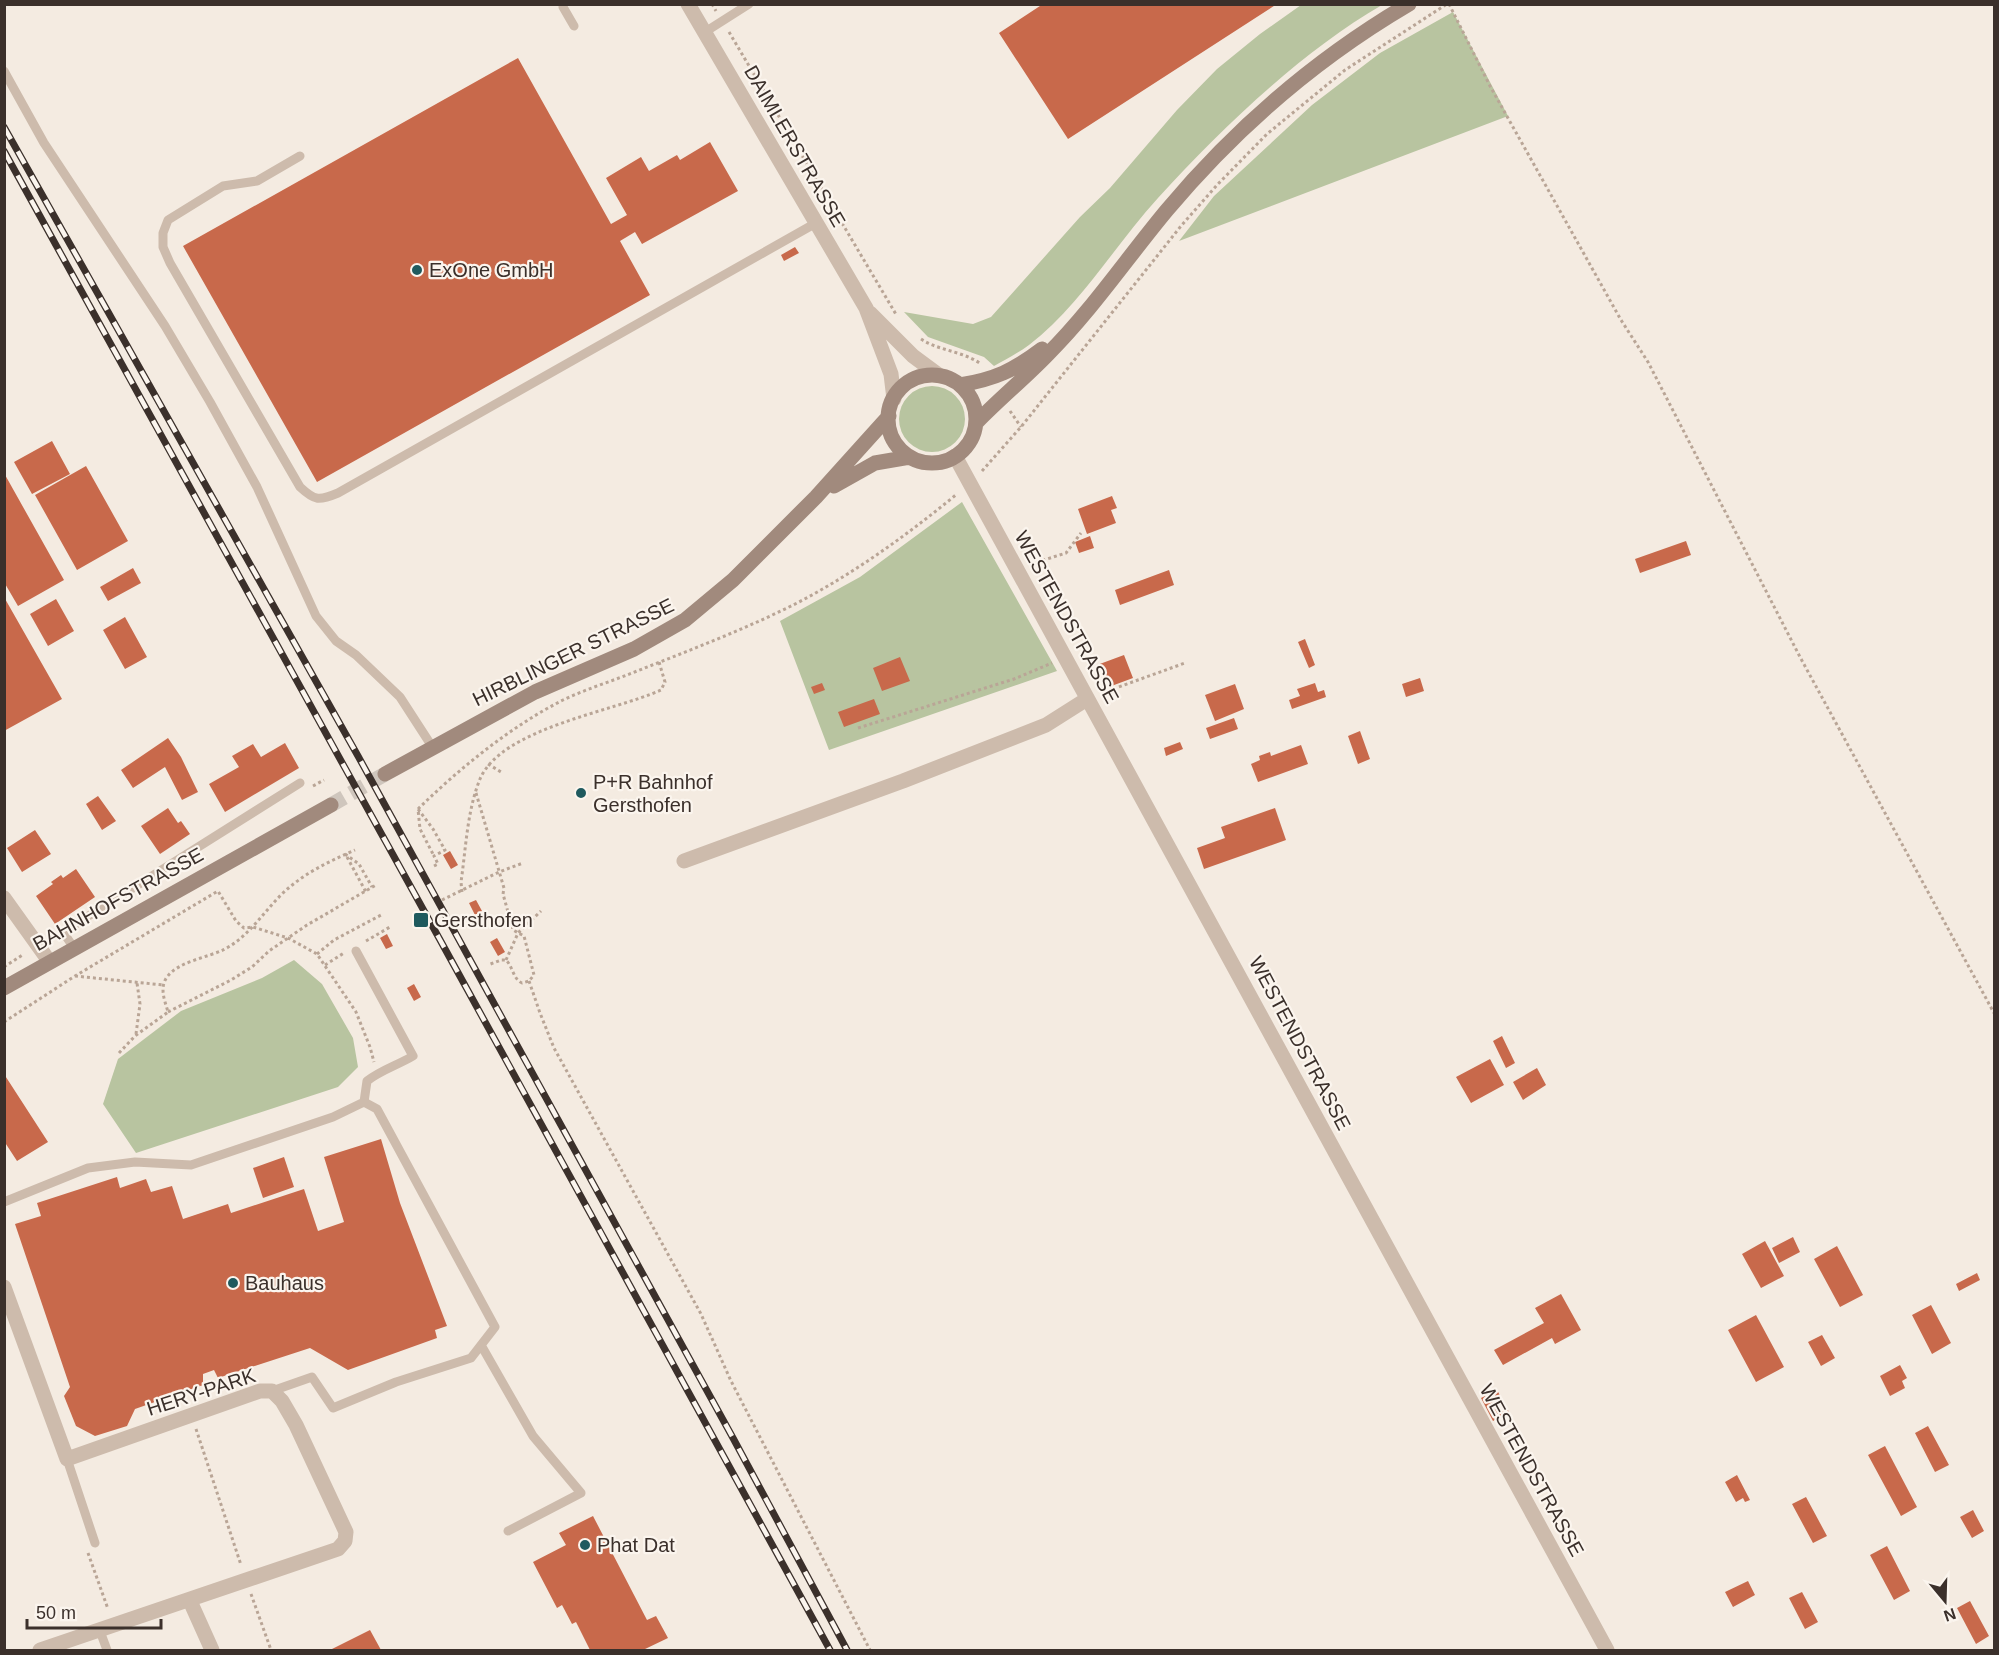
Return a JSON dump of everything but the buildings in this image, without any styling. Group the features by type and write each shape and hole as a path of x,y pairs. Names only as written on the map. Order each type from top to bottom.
{"main road":[{"path":"976,423 1048,354 1168,208 1269,104 1335,52 1409,4"},
{"path":"960,385 991,379 1009,370 1034,355 1083,314"},
{"path":"894,399 898,392 913,380 922,377 940,376 960,385 974,405 976,423 970,441 955,456"},
{"name":"HIRBLINGER STRASSE","path":"385,774 526,696 634,650 685,620 733,580 816,497 889,416 894,399"},
{"path":"889,416 891,434 895,442 910,457"},
{"name":"HIRBLINGER STRASSE","path":"816,497 857,472 875,464 910,457 933,463 955,456"},
{"name":"BAHNHOFSTRASSE","path":"4,988 331,805"}],"street":[{"name":"DAIMLERSTRASSE","path":"690,5 866,308 891,374 894,399"},
{"name":"DAIMLERSTRASSE","path":"866,308 913,356 940,376"},
{"name":"WESTENDSTRASSE","path":"955,456 1607,1650"},
{"path":"684,861 903,782 1047,725 1088,699"},
{"path":"4,898 49,961"},
{"path":"4,1287 67,1459"},
{"name":"HERY-PARK","path":"40,1650 338,1549 345,1541 346,1532 296,1425 282,1401 272,1391 260,1390 67,1459"},
{"path":"190,1601 213,1650"}],"lane":[{"path":"705,32 749,4"},
{"path":"553,13 566,6 574,26"},
{"path":"4,71 44,143 159,316 210,402 257,487 316,616 336,641 356,655 400,697 433,748"},
{"path":"300,156 257,181 223,186 168,219 163,233 164,247 170,263 300,487 311,498 323,499 338,493 816,223"},
{"path":"74,948 63,932 300,783"},
{"path":"356,951 413,1056 367,1081 364,1102"},
{"path":"4,1202 87,1168 135,1162 191,1165 333,1117 364,1102"},
{"path":"272,1391 312,1377 333,1408 396,1382 471,1358 495,1327 378,1109 364,1102"},
{"path":"481,1345 533,1436 580,1493 508,1531"},
{"path":"67,1459 95,1543"},
{"path":"100,1631 107,1650"}],"path":[{"path":"712,4 899,318"},
{"path":"1449,4 1518,137 1621,320 1648,362 1800,657 1995,1013"},
{"path":"914,335 931,345 972,358 985,367"},
{"path":"1009,409 1021,427"},
{"path":"1017,569 1066,553 1081,533"},
{"path":"858,728 1014,679 1064,658"},
{"path":"462,891 461,882 470,814 476,792 488,764 510,746 536,733 661,690 665,682 659,662"},
{"path":"1088,699 1185,663"},
{"path":"418,809 438,790 512,732"},
{"path":"488,764 501,772"},
{"path":"476,792 504,888 503,894 513,930 524,936 534,972 532,979 522,983 518,981 506,960"},
{"path":"418,809 420,830 438,864 434,866"},
{"path":"418,809 445,850 434,856"},
{"path":"168,1012 163,998 163,985 174,970 223,950 239,940 281,895 303,877 327,861 355,850"},
{"path":"345,854 359,864 372,887"},
{"path":"345,854 366,892"},
{"path":"442,900 523,863"},
{"path":"119,1053 135,1036 168,1012 231,980 307,925 376,885"},
{"path":"4,1022 75,976 218,891 236,921 244,928 253,927 288,938 317,954 356,1012 378,1073"},
{"path":"506,960 518,933 541,911"},
{"path":"317,954 334,940 383,914"},
{"path":"4,966 38,945"},
{"path":"488,965 506,960"},
{"path":"75,976 163,985"},
{"path":"529,981 554,1048 701,1314 731,1381 870,1650"},
{"path":"135,1036 140,1005 137,983"},
{"path":"192,1416 271,1650"}],"green space":[{"path":"1301,5 1382,5 1322,45 1293,68 1208,145 1142,216 1065,312 1029,345 994,366 984,357 928,337 904,312 973,324 991,317 1080,217 1110,188 1177,110 1217,69"},
{"path":"1453,12 1508,116 1179,241 1214,196 1312,105 1380,53"},
{"path":"932,386 945,388 955,396 963,406 965,419 963,432 955,442 945,450 932,452 919,450 909,442 901,432 899,419 901,406 909,396 919,388"},
{"path":"962,502 1057,671 829,750 780,621 860,577"},
{"path":"294,960 322,984 353,1038 358,1067 338,1087 136,1153 103,1104 118,1059 181,1011 262,978"}],"tunnel":[{"path":"331,805 385,774"}],"railway":[{"path":"4,127 358,756 847,1650"},
{"path":"4,151 830,1650"}],"place":[{"name":"ExOne GmbH","path":"417,270"},
{"name":"P+R Bahnhof Gersthofen","path":"581,793"},
{"name":"Gersthofen","path":"421,920"},
{"name":"Bauhaus","path":"233,1283"},
{"name":"Phat Dat","path":"585,1545"}]}
